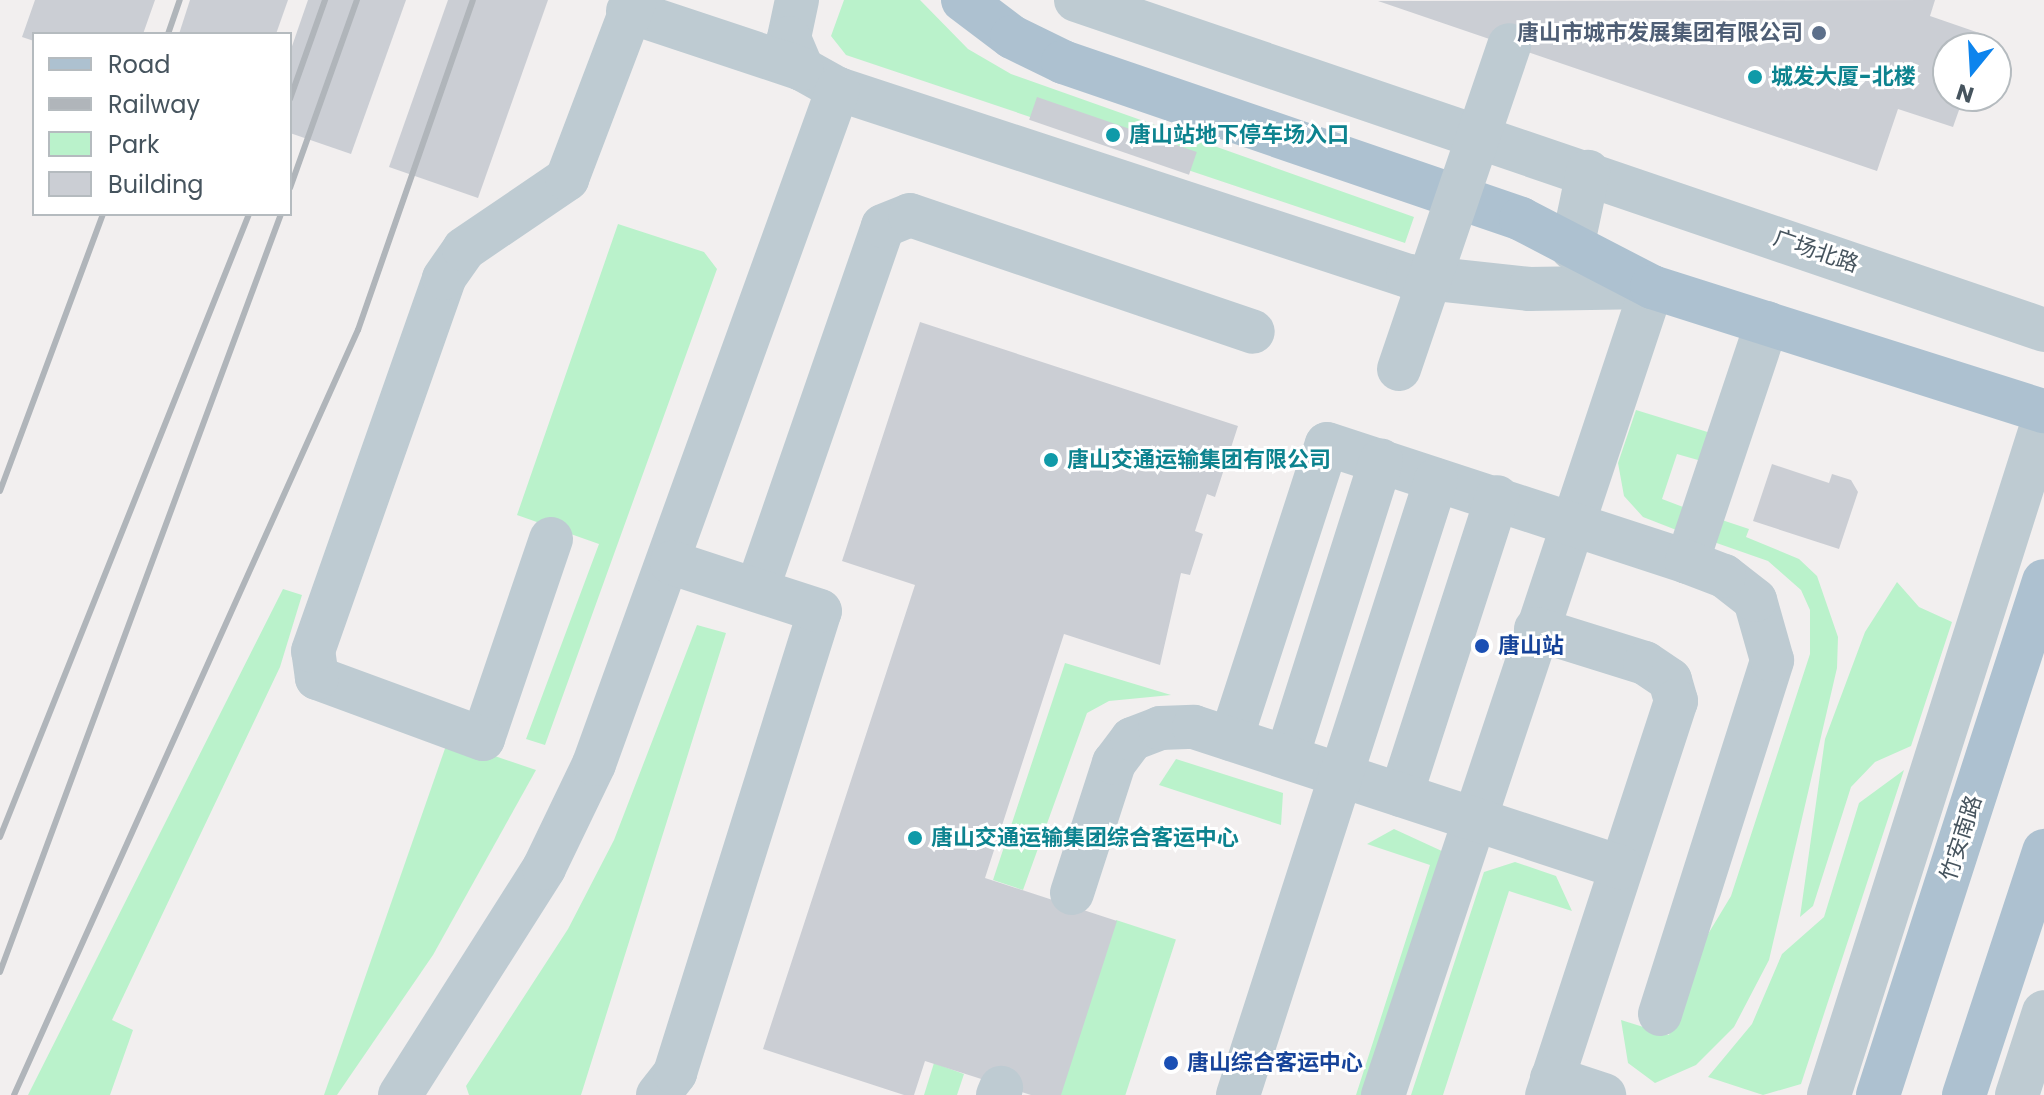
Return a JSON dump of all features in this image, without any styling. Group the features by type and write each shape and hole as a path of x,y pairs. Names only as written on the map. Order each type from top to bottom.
{"main road":[{"path":"963,0 1012,37 1063,62 1521,219 1652,287 2044,411"},
{"name":"竹安南路","path":"1878,1095 2044,581"},
{"path":"1964,1095 2044,851"}],"street":[{"path":"797,0 789,38 820,79"},
{"name":"广场北路","path":"1076,0 1588,172 2044,330"},
{"path":"551,539 483,739 317,678 313,651 444,278 464,249 567,179 631,5 820,79 1408,276 1529,289 1652,287 1480,821 1398,1095"},
{"path":"1399,369 1509,45"},
{"path":"400,1095 544,868 604,739 672,563 820,79"},
{"path":"1572,248 1588,172"},
{"path":"757,590 883,226 910,215 1253,332"},
{"path":"1687,562 1767,323"},
{"path":"1829,1095 2044,419"},
{"path":"1231,739 1327,444 1576,523 1724,576 1755,600 1772,660 1660,1014"},
{"path":"1287,757 1381,461"},
{"path":"1238,1095 1436,480"},
{"path":"1401,795 1497,497"},
{"path":"658,1095 675,1073 820,611 672,563"},
{"path":"1542,631 1645,663 1670,680 1676,701 1549,1086 1604,1095"},
{"path":"1072,893 1114,763 1132,739 1160,728 1194,727 1621,867"},
{"path":"1383,1095 1480,821"},
{"path":"2017,1095 2044,1012"}],"green space":[{"path":"844,0 920,0 968,49 1011,74 1414,217 1405,243 846,55 831,36"},
{"path":"618,224 704,252 717,269 545,745 526,739 599,544 517,515"},
{"path":"1636,410 1714,434 1705,462 1677,454 1662,499 1691,510 1684,533 1643,517 1624,496 1618,463"},
{"path":"1716,518 1749,529 1746,537 1799,559 1817,576 1838,637 1837,668 1769,960 1734,1027 1696,1065 1655,1083 1628,1063 1621,1020 1669,1035 1696,954 1731,896 1810,654 1810,610 1801,590 1768,561 1708,540"},
{"path":"1897,582 1919,607 1952,622 1911,746 1875,762 1851,787 1813,906 1800,917 1825,739 1865,632"},
{"path":"283,589 302,595 280,667 112,1020 133,1030 110,1095 28,1095"},
{"path":"697,625 726,633 581,1095 469,1095 466,1086 568,929 614,840"},
{"path":"1065,663 1171,695 1109,701 1087,713 1023,890 993,880"},
{"path":"448,740 536,770 433,955 337,1095 324,1095"},
{"path":"1176,759 1283,793 1281,825 1159,785"},
{"path":"1904,770 1801,1084 1763,1095 1708,1077 1752,1024 1782,954 1824,917 1859,803"},
{"path":"1394,829 1444,852 1373,1095 1356,1095 1430,865 1367,844"},
{"path":"1515,862 1556,876 1572,911 1509,891 1443,1095 1411,1095 1484,872"},
{"path":"1116,920 1176,939 1125,1095 1059,1095"},
{"path":"934,1063 964,1074 957,1095 924,1095"}],"building":[{"path":"35,0 155,0 144,32 32,32 32,40 22,37"},
{"path":"190,0 288,0 277,32 180,32"},
{"path":"308,0 406,0 351,154 292,134 292,46"},
{"path":"448,0 548,0 478,198 389,167"},
{"name":"城发大厦-北楼","path":"1935,0 1930,16 1976,32 1932,32 1932,112 1958,112 1953,127 1898,109 1877,171 1378,1"},
{"name":"唐山站地下停车场入口","path":"1037,97 1197,152 1189,175 1029,120"},
{"path":"920,322 1238,426 1215,497 1207,494 1195,531 1203,534 1190,575 1181,573 1160,665 1064,634 985,878 1117,921 1061,1095 1031,1095 925,1061 914,1095 904,1095 763,1049 915,585 842,561"},
{"path":"1772,464 1829,483 1832,474 1851,480 1858,492 1839,549 1753,521"}],"railway":[{"path":"169,32 180,0"},
{"path":"292,93 325,0"},
{"path":"292,182 357,0"},
{"path":"14,1095 358,330 473,0"},
{"path":"0,491 102,216"},
{"path":"0,837 248,216"},
{"path":"0,972 280,216"}],"place":[{"name":"唐山市城市发展集团有限公司","path":"1819,33"},
{"name":"城发大厦-北楼","path":"1755,77"},
{"name":"唐山站地下停车场入口","path":"1113,135"},
{"name":"唐山交通运输集团有限公司","path":"1051,460"},
{"name":"唐山站","path":"1482,646"},
{"name":"唐山交通运输集团综合客运中心","path":"915,838"},
{"name":"唐山综合客运中心","path":"1171,1063"}]}
